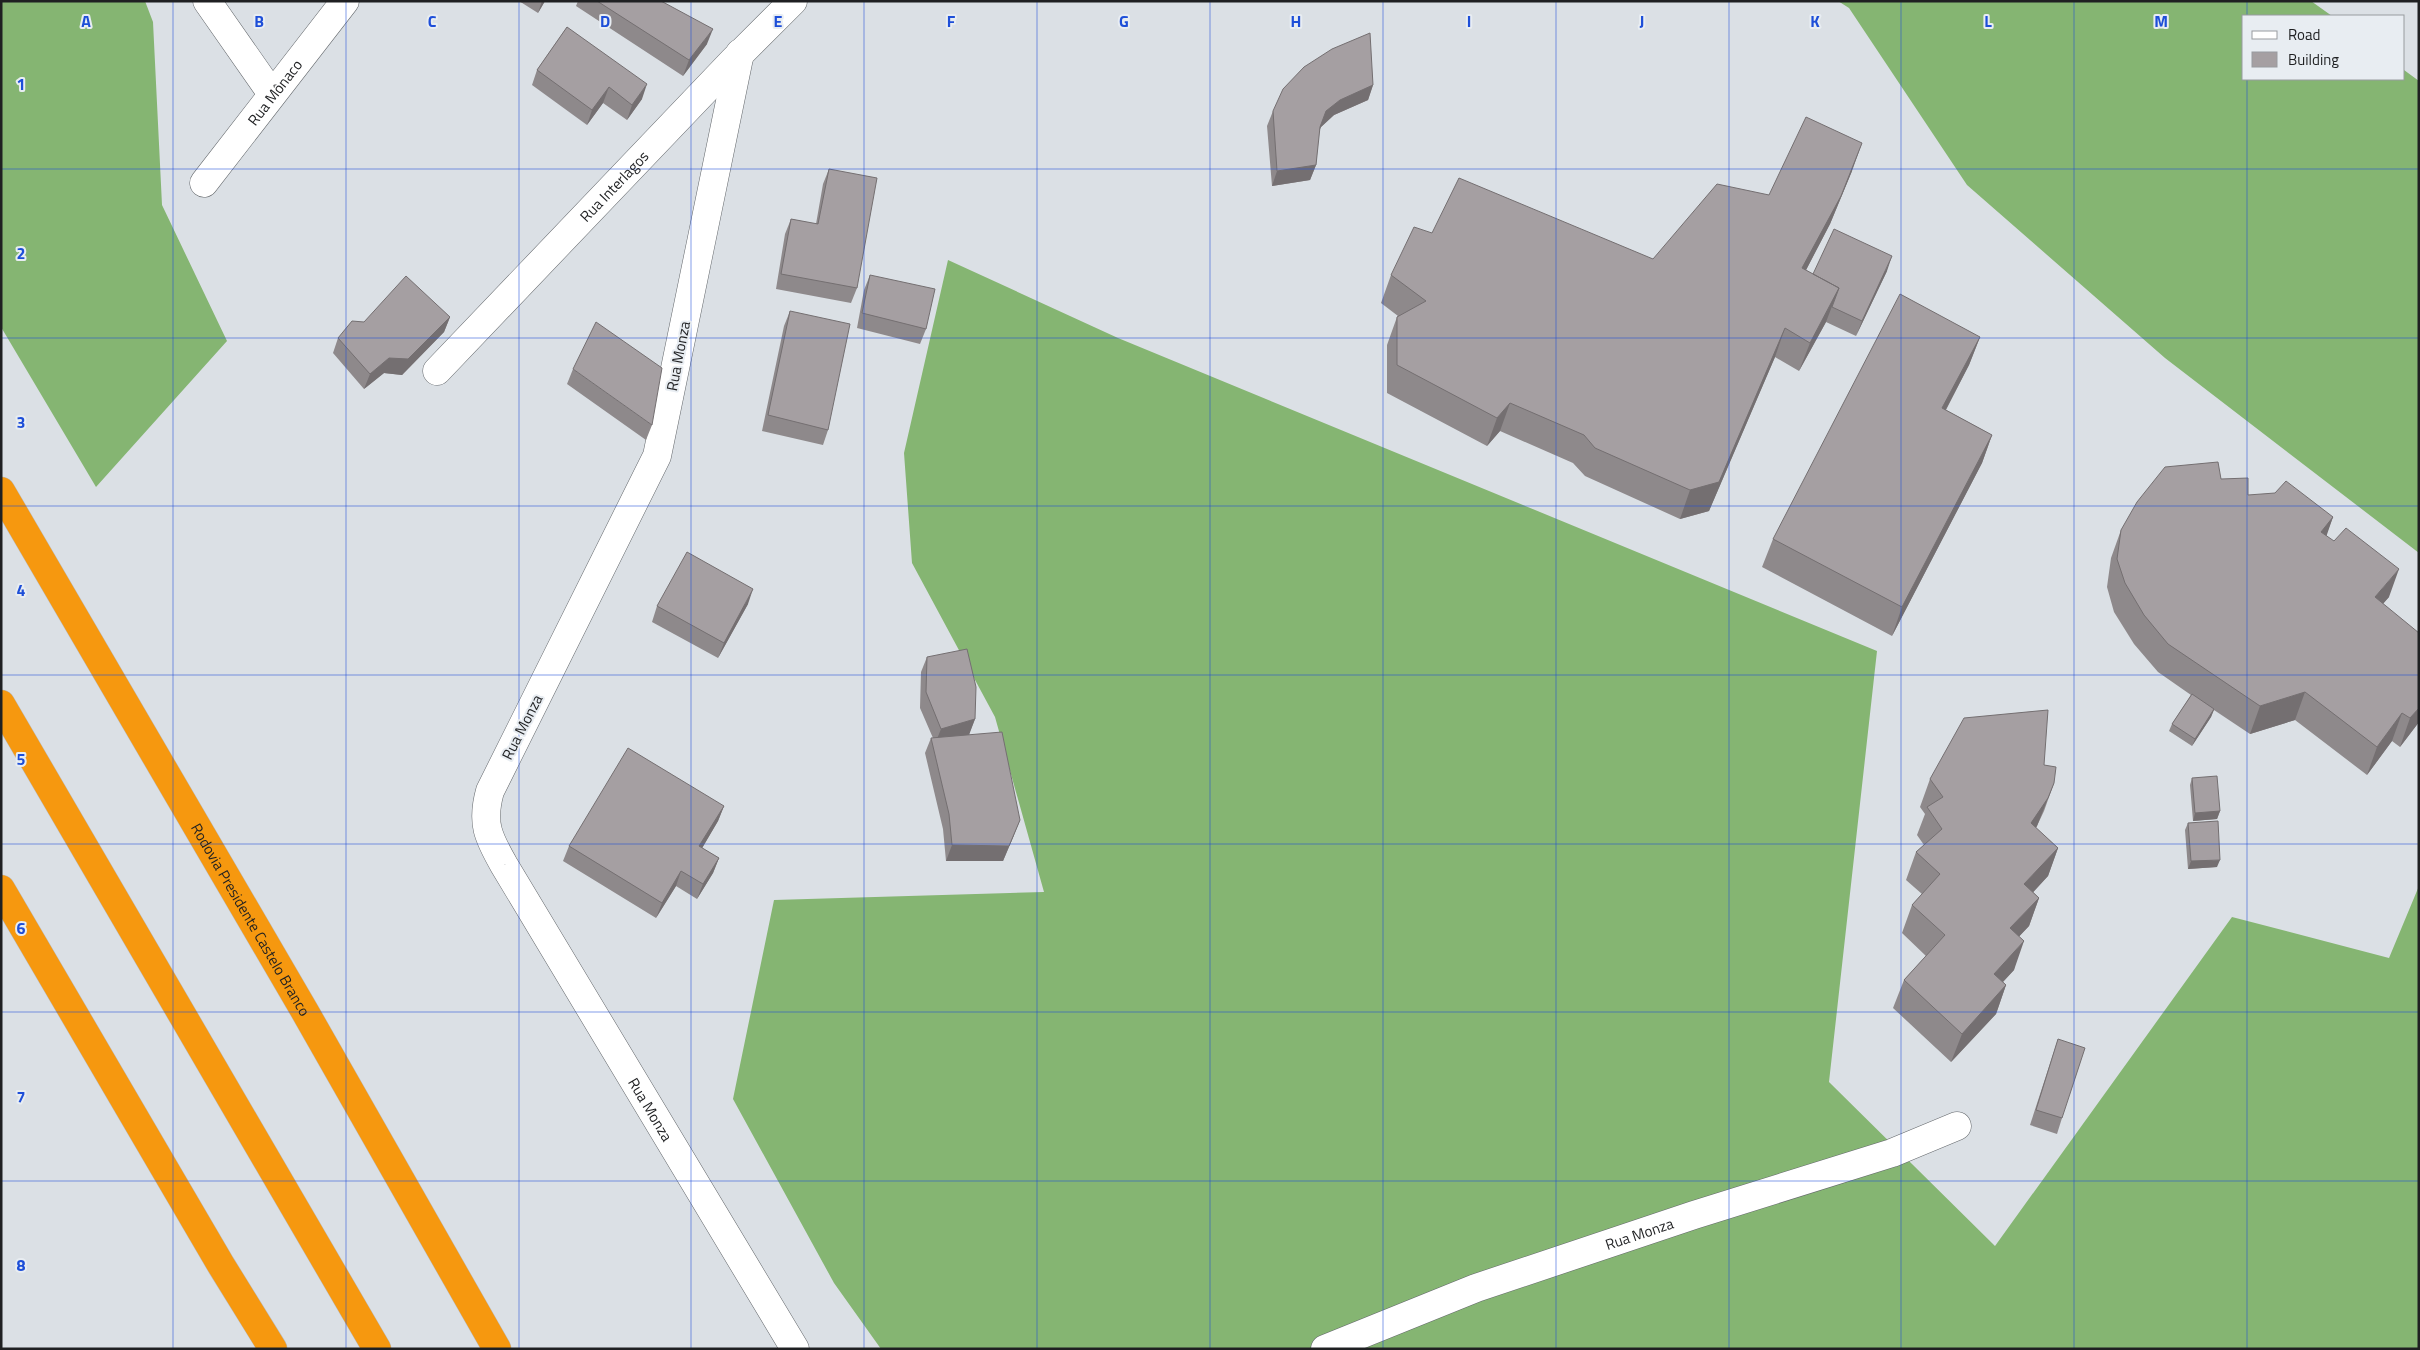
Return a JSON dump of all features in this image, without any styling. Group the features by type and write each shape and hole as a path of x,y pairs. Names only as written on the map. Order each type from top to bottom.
{"highway":[{"name":"Rodovia Presidente Castelo Branco","path":"1,491 304,1010 497,1349"},
{"path":"1,704 377,1349"},
{"path":"1,889 221,1265 273,1349"}],"street":[{"path":"207,1 272,94"},
{"name":"Rua Mônaco","path":"204,183 345,1"},
{"name":"Rua Interlagos","path":"437,371 740,53 793,1"},
{"name":"Rua Monza","path":"740,53 657,456 490,791 484,812 491,839 504,866 795,1349"},
{"name":"Rua Monza","path":"1326,1349 1476,1288 1694,1215 1892,1153 1957,1126"}],"green space":[{"path":"1,1 145,1 153,22 162,205 227,341 96,487 1,327"},
{"path":"1838,1 2311,1 2331,15 2242,15 2242,80 2405,80 2405,71 2419,81 2419,553 2165,358 1967,185 1849,8"},
{"path":"948,260 1118,338 1877,651 1829,1082 1995,1246 2232,917 2389,958 2419,886 2419,1349 881,1349 834,1283 733,1099 774,900 1044,892 995,717 912,563 904,453"}],"building":[{"path":"597,1 661,1 713,29 689,60"},
{"path":"567,27 647,84 632,105 609,87 592,110 537,70"},
{"path":"1370,33 1373,85 1340,100 1326,111 1320,127 1316,165 1277,171 1273,111 1283,89 1304,67 1332,49"},
{"path":"1806,117 1862,143 1841,196 1802,268 1839,288 1810,343 1785,328 1719,482 1690,490 1595,448 1584,435 1510,403 1497,418 1397,365 1397,317 1426,301 1391,275 1414,227 1432,233 1459,178 1653,259 1717,184 1769,195"},
{"path":"829,169 877,178 857,288 781,274 791,219 818,224"},
{"path":"1834,229 1892,256 1862,321 1832,307 1839,288 1813,274"},
{"path":"870,275 935,289 926,329 862,313"},
{"path":"406,276 450,317 408,359 389,358 370,374 338,338 352,321 364,322"},
{"path":"1900,294 1980,337 1942,408 1992,435 1902,607 1773,539"},
{"path":"790,311 850,324 828,430 768,415"},
{"path":"596,322 662,368 652,425 573,369"},
{"path":"2218,462 2221,479 2248,478 2248,495 2275,493 2286,481 2333,517 2321,532 2334,541 2346,528 2399,569 2375,597 2419,633 2419,708 2410,718 2402,713 2377,747 2305,692 2260,706 2168,644 2144,615 2125,583 2117,559 2121,530 2137,502 2165,467"},
{"path":"687,552 753,589 724,643 657,606"},
{"path":"967,649 976,687 975,719 941,729 926,692 927,657"},
{"path":"2192,694 2214,709 2195,739 2172,724"},
{"path":"2048,710 2044,765 2056,767 2054,783 2048,798 2031,823 2058,848 2024,884 2039,898 2010,928 2024,941 1994,974 2006,985 1962,1034 1904,980 1945,935 1912,905 1940,874 1916,852 1942,829 1927,807 1943,797 1930,779 1964,718"},
{"path":"1002,732 1020,820 1009,846 952,845 949,814 931,738"},
{"path":"628,748 724,806 699,846 719,858 703,884 681,871 662,903 569,846"},
{"path":"2217,776 2220,811 2195,813 2192,778"},
{"path":"2218,821 2220,860 2191,861 2188,823"},
{"path":"2058,1039 2085,1048 2062,1118 2036,1110"}]}
